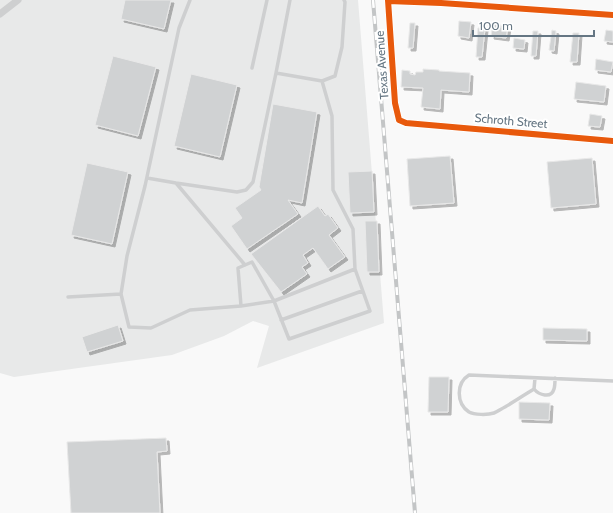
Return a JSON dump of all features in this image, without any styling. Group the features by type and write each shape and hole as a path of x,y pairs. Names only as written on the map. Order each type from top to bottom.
{"street":[{"path":"0,14 18,0"},
{"path":"388,1 441,3 613,15"},
{"name":"Texas Avenue","path":"388,1 395,103 399,120 406,123"},
{"name":"Schroth Street","path":"406,123 613,141"}],"lane":[{"path":"190,0 179,28 147,178 127,256 121,294 129,327 150,328 190,310 241,306 274,301 355,269"},
{"path":"252,68 267,0"},
{"path":"147,178 236,192 246,190 253,182 290,0"},
{"path":"276,73 322,81 335,76 342,47 344,0"},
{"path":"241,306 238,268 252,262 274,301 290,339 370,311 355,269 353,229 333,190 332,116 322,81"},
{"path":"176,183 245,265"},
{"path":"281,320 362,291"},
{"path":"68,297 121,294"},
{"path":"534,390 495,413 475,414 469,412 462,406 459,398 460,386 464,378 469,375 613,381"},
{"path":"534,390 535,378"},
{"path":"534,390 538,394 548,395 553,392 555,378"}],"shaded area":[{"path":"0,0 358,0 384,323 257,368 269,326 253,321 224,336 172,355 14,377 0,373"}],"building":[{"path":"125,0 171,0 164,29 121,19"},
{"path":"459,21 471,22 469,38 458,36"},
{"path":"410,23 415,23 413,48 408,48"},
{"path":"493,24 508,26 506,38 491,36"},
{"path":"478,28 485,28 482,57 476,57"},
{"path":"552,30 556,31 554,51 549,50"},
{"path":"606,30 613,31 613,42 604,41"},
{"path":"533,31 538,31 536,56 531,56"},
{"path":"573,33 579,33 577,62 570,62"},
{"path":"514,38 525,40 524,49 513,48"},
{"path":"113,56 156,67 138,136 95,125"},
{"path":"596,59 613,62 611,72 595,70"},
{"path":"423,69 470,73 469,92 441,90 440,109 421,107 423,88 401,87 402,70 410,71 410,74 415,75 416,72 423,72"},
{"path":"191,74 237,85 220,157 174,146"},
{"path":"576,82 606,86 604,102 574,99"},
{"path":"273,104 317,112 302,203 288,200 298,214 247,249 231,226 242,218 235,208 261,190 259,187"},
{"path":"590,114 602,116 600,127 588,126"},
{"path":"450,156 454,203 410,206 407,159"},
{"path":"592,158 596,204 551,208 547,162"},
{"path":"87,163 128,172 112,244 71,235"},
{"path":"372,171 374,212 350,213 348,172"},
{"path":"318,206 325,216 328,214 338,228 329,235 345,257 328,269 313,248 303,255 308,263 302,267 307,274 281,292 251,254"},
{"path":"365,221 377,221 379,272 367,272"},
{"path":"118,325 123,341 87,352 82,337"},
{"path":"543,328 587,329 587,341 543,340"},
{"path":"429,377 449,377 448,412 428,412"},
{"path":"519,402 550,403 549,420 519,419"},
{"path":"166,438 167,451 157,452 160,513 71,513 67,442"}],"railway":[{"path":"373,0 415,513"}],"cycle path":[{"path":"388,0 395,103 399,120 406,123 613,141"},
{"path":"388,1 441,3 613,15"}]}
